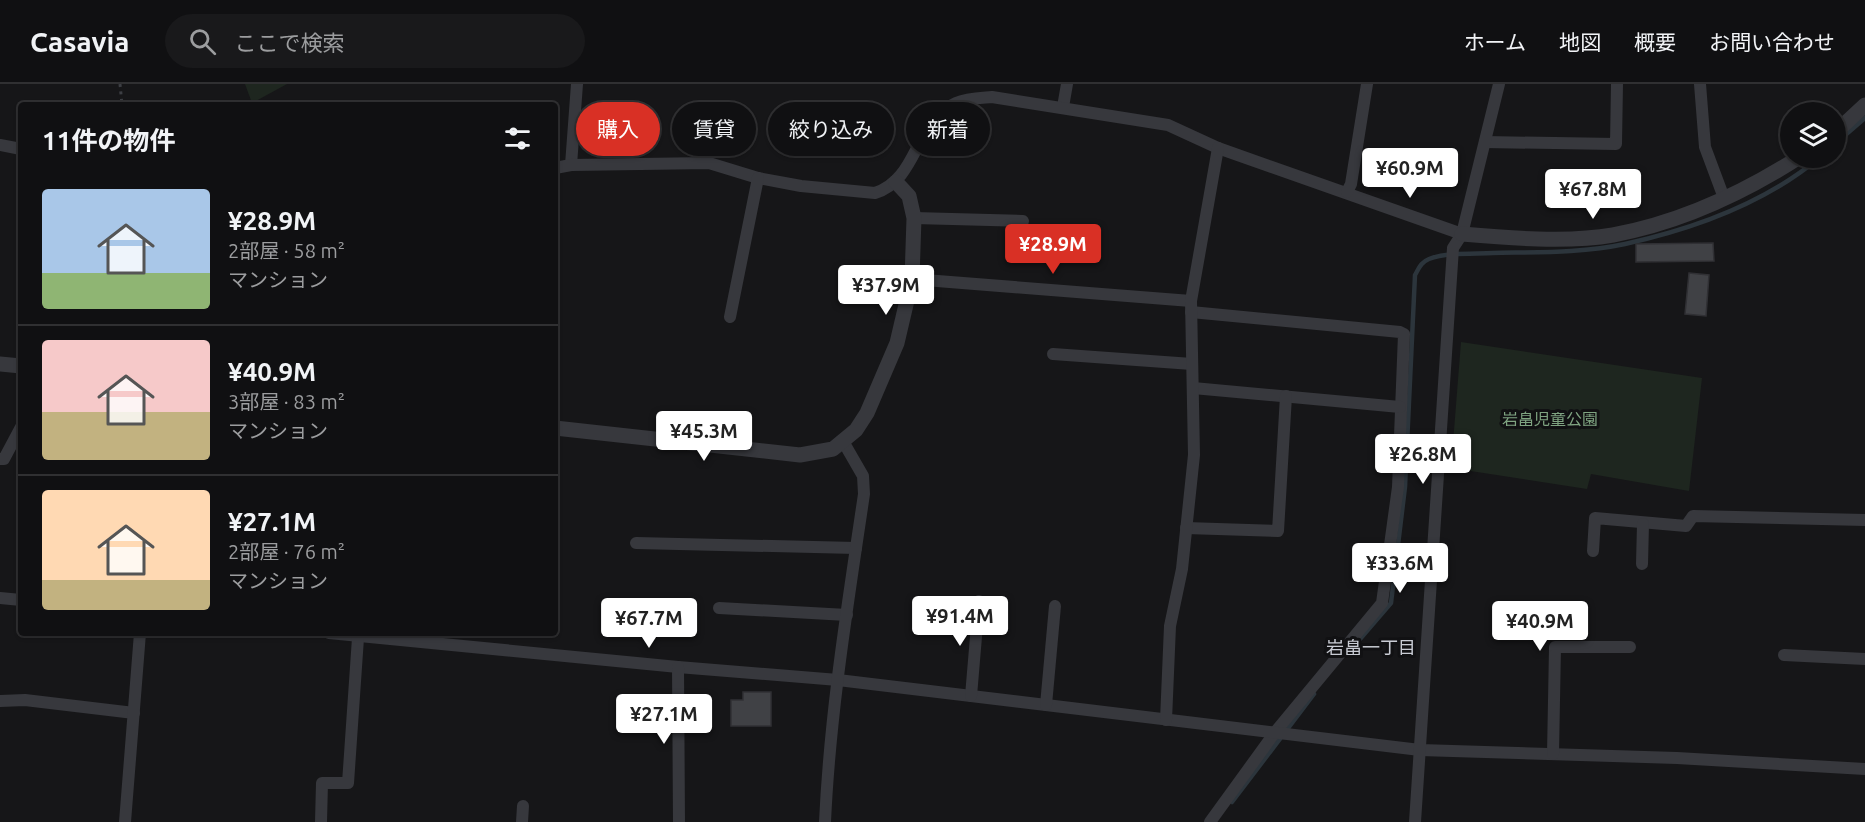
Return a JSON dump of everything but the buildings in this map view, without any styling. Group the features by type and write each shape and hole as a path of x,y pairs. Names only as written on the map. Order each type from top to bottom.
{"street":[{"path":"571,165 577,84"},
{"path":"982,84 982,98"},
{"path":"1063,107 1067,84"},
{"path":"1347,192 1351,184 1367,84"},
{"path":"1415,822 1453,248 1462,234 1499,84"},
{"path":"1485,142 1616,144 1617,84"},
{"path":"1700,84 1705,147 1724,198"},
{"path":"558,167 571,165 709,164 758,178 801,186 875,194 886,190 896,182 907,168 923,134 937,116 956,103 982,98 1063,107 1168,125 1218,148 1462,234 1520,238 1611,236 1660,223 1724,198 1780,168"},
{"path":"1846,123 1865,105"},
{"path":"0,145 18,148"},
{"path":"1166,720 1170,626 1182,569 1194,455 1191,307 1218,148"},
{"path":"730,317 758,178"},
{"path":"558,428 800,454 818,453 844,443 867,413 897,343 912,279 914,218 909,196 896,182"},
{"path":"914,218 1023,221"},
{"path":"912,279 1191,307 1404,334 1398,487 1382,603 1276,731 1210,822"},
{"path":"1053,354 1192,364"},
{"path":"0,364 18,366"},
{"path":"1193,388 1400,407"},
{"path":"1186,528 1278,531 1286,396"},
{"path":"0,459 4,459 18,433"},
{"path":"825,822 827,776 838,680 864,494 863,476 844,443"},
{"path":"1593,551 1594,518 1686,526 1693,516 1865,520"},
{"path":"1642,564 1643,524"},
{"path":"636,543 856,548"},
{"path":"0,598 18,600"},
{"path":"971,696 980,601"},
{"path":"1046,705 1055,606"},
{"path":"719,608 847,615"},
{"path":"125,822 140,636"},
{"path":"346,636 459,638 678,667 838,680 1420,750 1865,769"},
{"path":"321,822 322,783 348,783 358,638"},
{"path":"1553,754 1555,647 1630,647"},
{"path":"1784,655 1865,658"},
{"path":"678,667 679,822"},
{"path":"0,700 25,700 134,712"},
{"path":"522,822 523,806"}],"path":[{"path":"120,84 122,102"}],"green space":[{"path":"245,84 287,84 254,102 252,102"},
{"name":"岩畠児童公園","path":"1461,342 1702,378 1689,491 1591,474 1587,489 1451,468"}],"waterway":[{"path":"1846,134 1865,118"},
{"path":"1348,653 1391,603 1405,487 1415,275 1422,264 1426,260 1452,254 1576,251 1651,238 1702,222 1752,201 1806,168"},
{"path":"1232,802 1314,694"}],"district":[{"name":"岩畠一丁目","path":"1371,647"}]}
